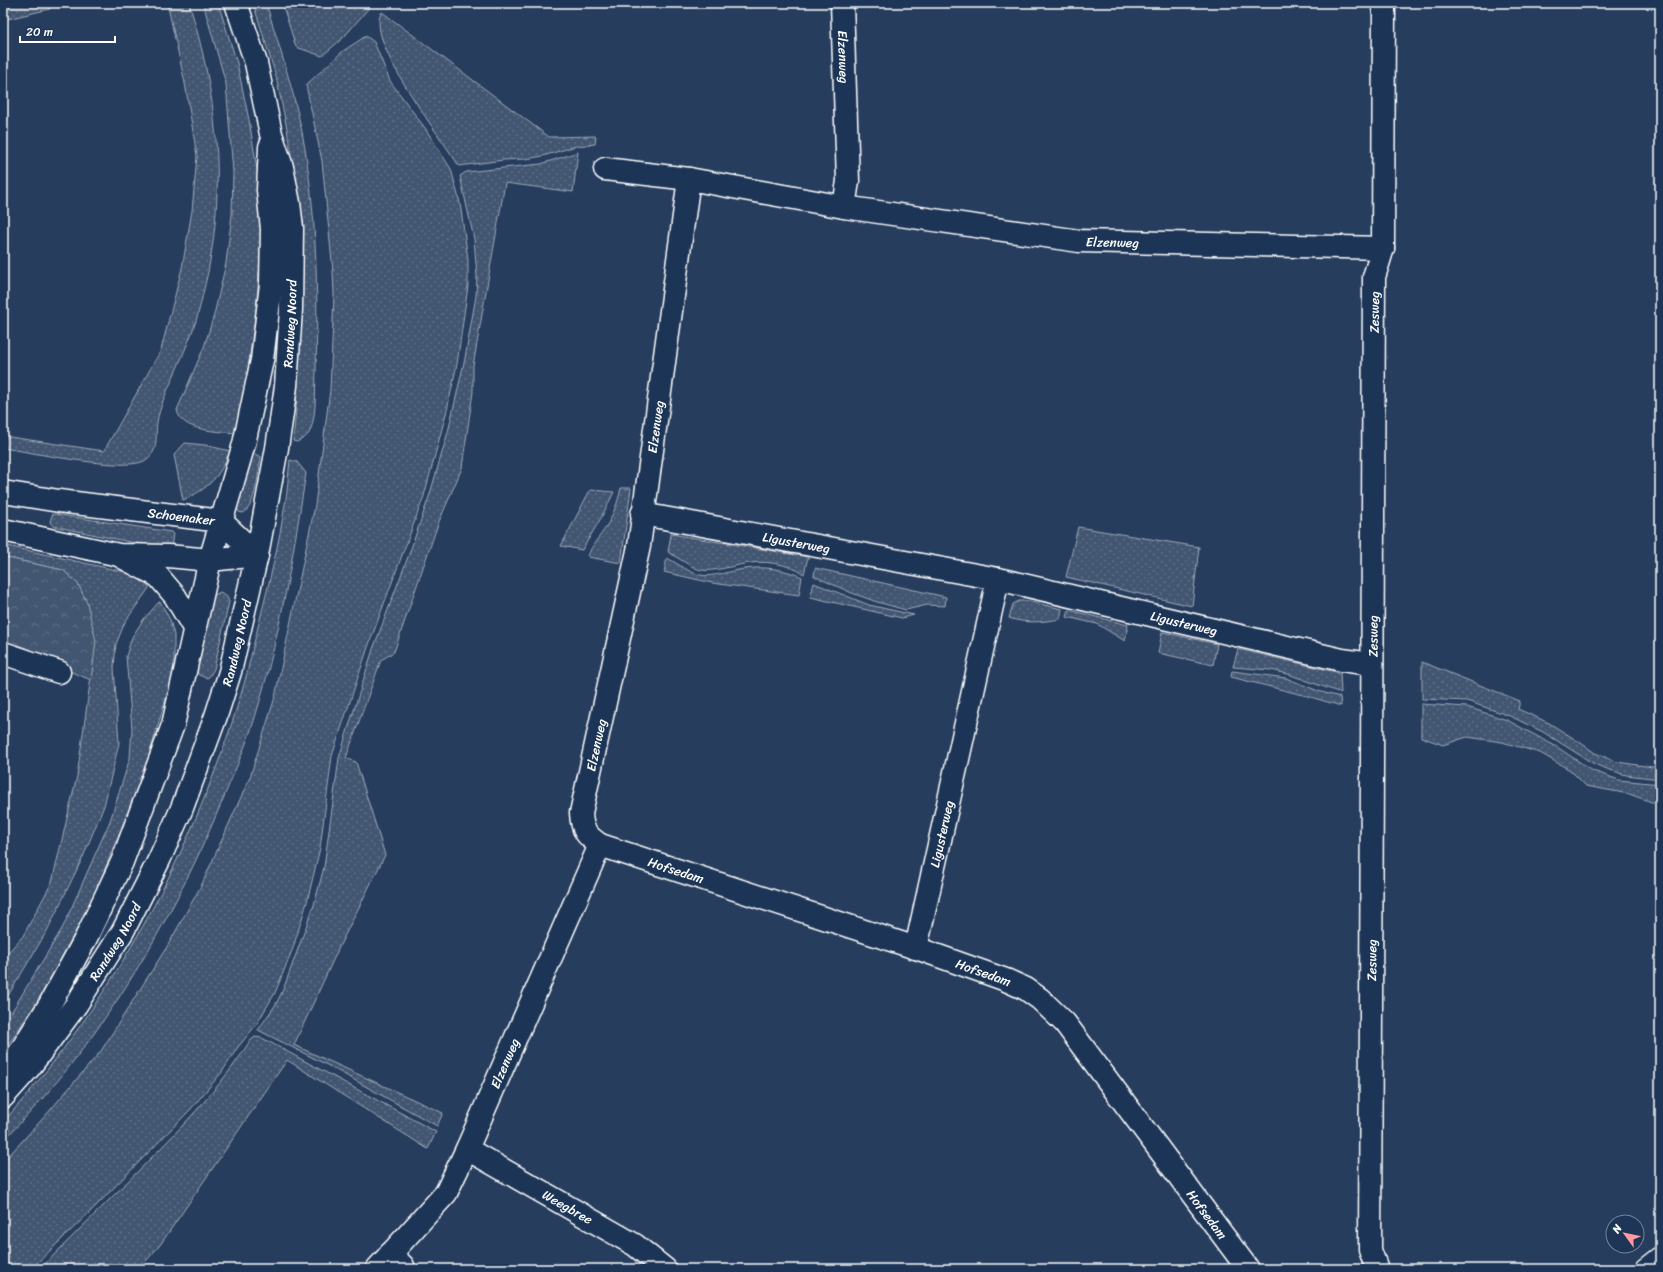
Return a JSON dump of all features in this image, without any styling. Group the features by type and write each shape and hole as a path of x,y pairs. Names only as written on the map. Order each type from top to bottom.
{"street":[{"name":"Randweg Noord","path":"3,1097 29,1068 76,1005 123,931 160,860 182,808 221,701 230,672 257,555 278,448 286,386 292,309 292,235 289,202 282,167 271,134 256,63 236,3"},
{"name":"Elzenweg","path":"842,3 848,181 844,206"},
{"name":"Zesweg","path":"1377,1269 1370,1250 1371,664 1374,277 1384,248 1384,3"},
{"name":"Randweg Noord","path":"3,1079 50,1004 83,945 122,862 173,725 210,560 220,521 244,444 262,360 268,320 272,256 272,229 268,190 271,134"},
{"name":"Elzenweg","path":"606,169 689,179 844,206 1079,241 1384,248"},
{"name":"Elzenweg","path":"390,1264 446,1193 467,1149 600,846 589,838 582,826 581,813 639,546 642,514 689,179"},
{"name":"Schoenaker","path":"3,492 59,502 220,521 257,555"},
{"name":"Ligusterweg","path":"642,514 998,579 1342,660 1371,664"},
{"path":"3,530 119,555 168,556 210,560 257,555"},
{"path":"119,555 158,576 175,596 195,630"},
{"name":"Ligusterweg","path":"916,948 998,579"},
{"path":"3,653 58,672"},
{"name":"Hofsedam","path":"600,846 916,948 1006,980 1030,992 1065,1023 1248,1269"},
{"name":"Weegbree","path":"467,1149 635,1245 665,1269"},
{"path":"1646,1269 1660,1258"}],"green space":[{"path":"3,3 45,3 50,9 3,20"},
{"path":"167,3 189,3 199,37 212,103 216,137 217,204 214,238 208,272 196,321 160,408 157,422 155,449 144,461 133,464 117,464 76,460 3,448 3,436 104,451 161,350 182,268 192,211 197,156 185,83"},
{"path":"203,3 218,3 237,63 249,120 260,187 261,250 256,309 248,368 236,433 210,431 185,423 177,410 204,347 214,315 226,263 232,214 233,172 226,84"},
{"path":"253,3 266,3 286,67 302,132 311,191 314,221 316,281 317,341 315,401 314,418 309,433 305,438 297,442 293,441 303,275 299,206 287,129 276,76"},
{"path":"282,3 373,3 344,37 322,56 296,47"},
{"path":"382,12 549,137 596,136 595,144 576,146 543,156 526,159 503,160 459,166 411,95 388,54 381,36 379,21"},
{"path":"366,36 374,42 390,81 425,128 451,169 460,203 468,259 468,286 457,364 447,410 424,496 368,647 332,756 320,848 307,902 293,948 275,993 256,1025 238,1047 222,1072 190,1110 92,1210 31,1269 3,1269 3,1162 101,1051 168,945 202,884 250,777 275,697 315,505 330,390 334,295 333,272 322,161 306,85 343,51"},
{"path":"578,152 573,192 505,183 473,366 473,392 462,468 438,524 394,652 381,660 346,758 356,762 385,855 341,943 294,1045 443,1113 437,1126 329,1066 258,1030 276,1004 283,990 314,905 324,867 339,758 373,649 430,494 448,432 465,358 476,296 477,276 474,239 460,176 466,172 541,164"},
{"path":"185,443 205,445 230,451 222,468 212,481 206,487 183,500 174,455"},
{"path":"250,453 261,457 258,479 251,504 243,513 239,512 236,508"},
{"path":"290,460 297,462 306,473 292,560 267,676 251,728 233,776 176,901 119,998 58,1080 3,1141 3,1122 43,1075 81,1025 115,973 146,920 175,864 200,807 223,750 247,674 280,534 287,493"},
{"path":"621,488 631,488 621,563 588,557 593,545 611,518"},
{"path":"590,490 614,492 582,550 561,546"},
{"path":"54,514 171,532 173,534 171,548 130,542 53,526 50,522 52,515"},
{"path":"1078,527 1199,547 1192,606 1066,577"},
{"path":"671,534 808,557 804,574 783,565 759,562 717,570 701,570 689,565 668,552"},
{"path":"3,545 125,572 141,579 149,586 149,588 125,622 116,644 114,667 119,743 104,806 83,857 47,931 3,1004 3,958 23,936 52,882 77,776 92,669 87,603 78,584 63,570 3,557"},
{"path":"3,557 63,570 78,584 87,603 96,641 91,680 3,644"},
{"path":"667,558 692,572 705,576 752,568 767,568 788,572 802,577 799,595 712,583 664,572"},
{"path":"815,568 946,597 945,606 927,605 906,610 877,602 852,593 814,576"},
{"path":"814,583 869,605 914,615 902,618 810,597"},
{"path":"220,592 226,595 229,602 214,669 209,677 206,678 199,675 196,669 213,596"},
{"path":"1019,601 1027,601 1062,609 1060,619 1034,622 1009,618 1013,604"},
{"path":"159,602 170,620 174,635 174,671 144,772 92,901 38,1001 3,1052 3,1026 63,927 110,821 130,758 132,729 126,656 132,637 143,620"},
{"path":"1069,610 1128,625 1125,641 1097,624 1067,617"},
{"path":"1162,632 1217,644 1213,665 1158,653"},
{"path":"1238,649 1340,673 1341,693 1288,674 1271,670 1233,667"},
{"path":"1422,662 1520,701 1518,709 1549,723 1595,753 1617,762 1652,767 1660,765 1660,779 1626,775 1594,764 1543,732 1510,716 1467,701 1422,699"},
{"path":"1232,671 1286,678 1318,691 1340,697 1341,706 1231,677"},
{"path":"1421,704 1467,707 1507,720 1557,747 1593,771 1619,780 1660,784 1660,805 1629,794 1586,786 1570,770 1540,753 1502,742 1467,737 1443,745 1421,737"},
{"path":"255,1037 262,1038 436,1132 428,1149 287,1060 160,1245 139,1269 40,1269 185,1123 219,1084 250,1041"}]}
